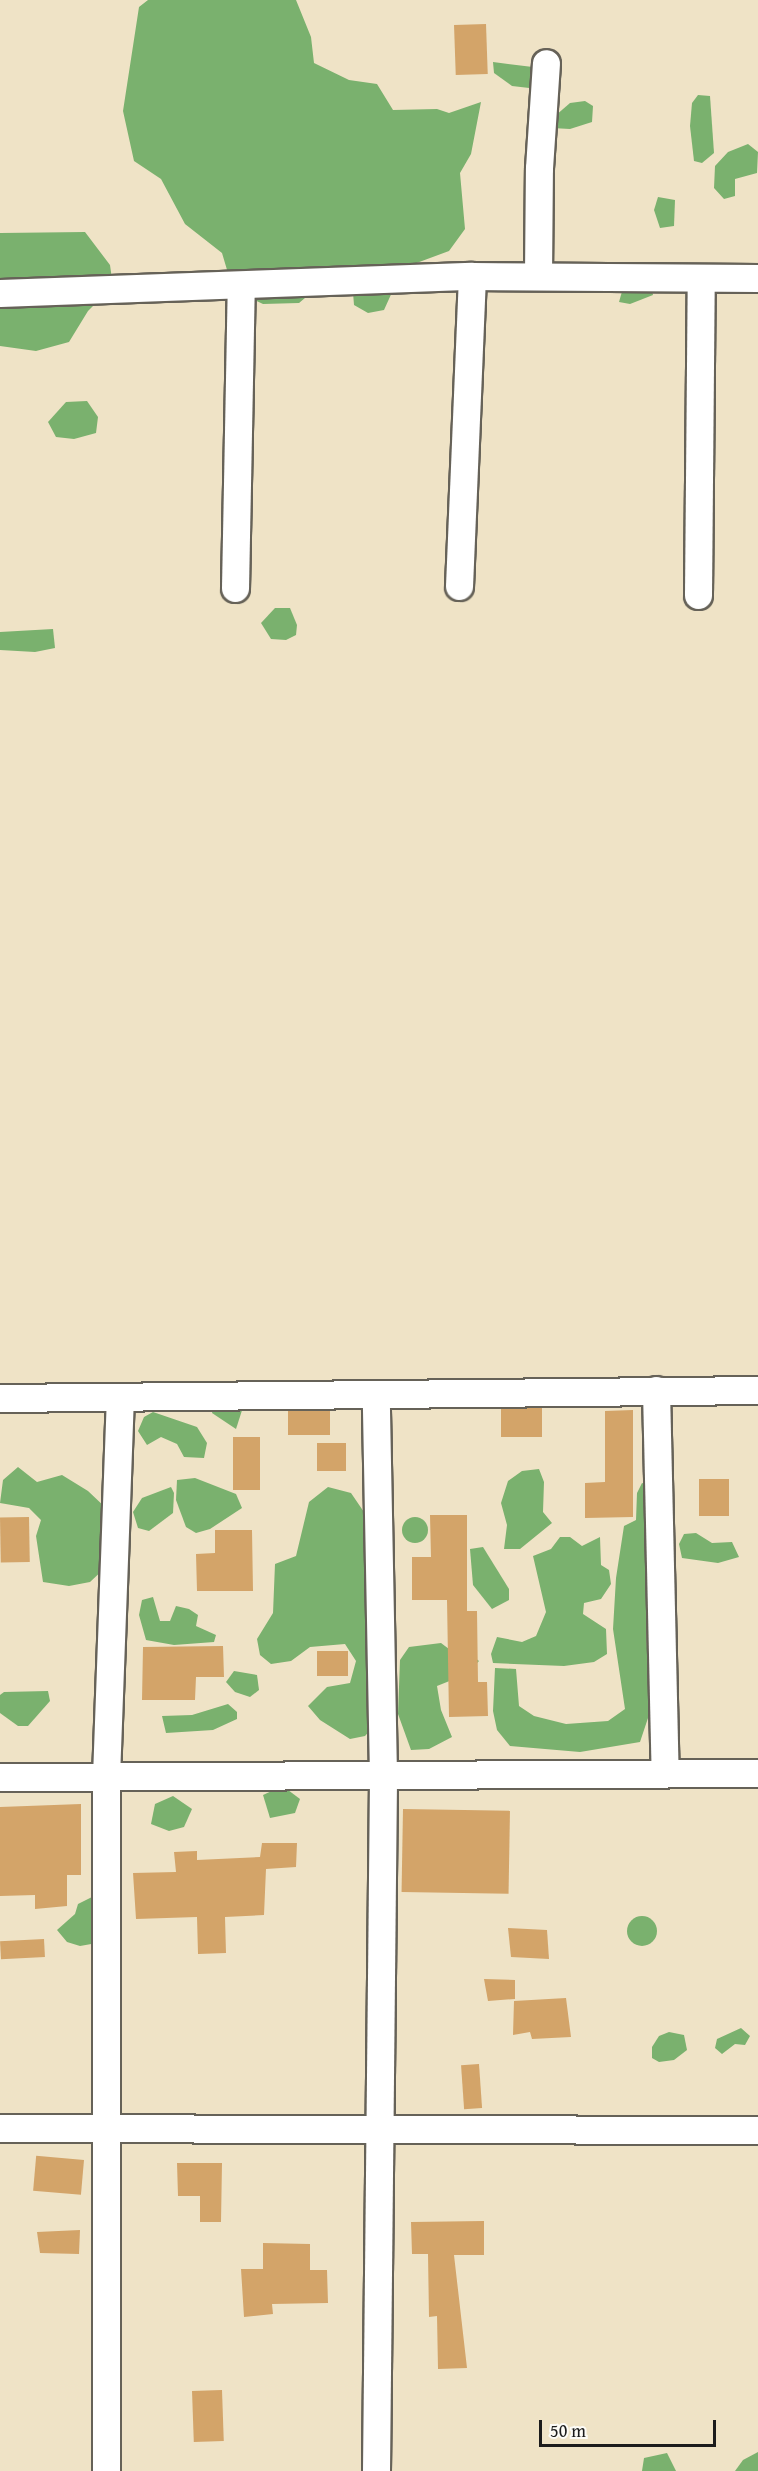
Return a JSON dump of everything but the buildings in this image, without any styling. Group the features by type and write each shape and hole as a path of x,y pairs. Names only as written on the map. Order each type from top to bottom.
{"street":[{"path":"538,276 539,168 546,63"},
{"path":"459,586 472,276"},
{"path":"0,293 472,276 758,278"},
{"path":"698,595 700,278"},
{"path":"235,588 241,286"},
{"path":"656,1390 665,1773"},
{"path":"0,1398 376,1397 656,1390 758,1390"},
{"path":"106,2471 104,2129 106,1777 120,1397"},
{"path":"376,1397 383,1775 376,2471"},
{"path":"0,1777 758,1773"},
{"path":"0,2128 379,2126 758,2130"}],"green space":[{"path":"148,0 296,0 311,37 314,63 349,80 377,84 393,110 437,109 449,113 481,102 471,154 460,173 465,229 449,251 403,268 384,310 368,313 354,305 352,280 342,267 299,303 263,304 233,290 222,253 185,224 161,179 134,161 123,111 139,7"},
{"path":"493,62 541,68 538,89 512,86 494,73"},
{"path":"698,95 710,96 714,153 702,163 694,161 690,126 692,103"},
{"path":"585,101 593,106 592,122 570,129 552,128 555,116 570,103"},
{"path":"748,144 758,152 757,173 735,179 735,196 724,199 714,188 715,166 728,152"},
{"path":"658,197 675,200 674,226 660,228 654,210"},
{"path":"85,232 110,265 113,286 88,311 69,342 36,351 0,346 0,233"},
{"path":"650,283 653,295 630,304 619,302 623,288"},
{"path":"87,401 98,417 96,433 74,439 56,437 48,422 66,402"},
{"path":"275,608 290,608 297,625 296,635 286,640 271,639 261,623"},
{"path":"53,629 55,648 35,652 0,650 0,632"},
{"path":"245,1401 236,1429 212,1413 215,1402"},
{"path":"153,1412 197,1427 207,1443 204,1458 184,1457 177,1444 161,1437 147,1445 138,1431 144,1417"},
{"path":"18,1467 37,1482 62,1475 88,1491 107,1509 106,1567 90,1582 69,1586 43,1582 36,1536 41,1520 29,1508 0,1503 3,1480"},
{"path":"539,1469 544,1482 543,1512 552,1523 520,1549 504,1549 507,1525 501,1503 508,1481 522,1471"},
{"path":"195,1478 236,1494 242,1508 210,1529 196,1533 186,1527 176,1500 177,1480"},
{"path":"642,1483 651,1486 652,1563 646,1628 650,1712 640,1742 580,1752 510,1746 497,1730 493,1711 495,1668 516,1669 519,1706 534,1716 566,1724 608,1721 625,1709 613,1629 616,1578 624,1526 636,1520 637,1493"},
{"path":"171,1487 174,1493 173,1513 149,1531 138,1528 133,1512 142,1498"},
{"path":"328,1487 351,1493 366,1515 374,1726 365,1736 350,1739 320,1720 308,1706 327,1687 350,1683 356,1661 345,1644 310,1647 291,1661 271,1664 260,1655 257,1639 273,1613 275,1564 296,1556 309,1502"},
{"path":"415,1517 424,1521 428,1530 424,1539 415,1543 406,1539 402,1530 406,1521"},
{"path":"696,1533 712,1543 732,1542 739,1557 718,1563 682,1558 679,1544 684,1534"},
{"path":"560,1537 570,1537 582,1546 600,1537 601,1565 609,1570 611,1584 601,1599 584,1603 583,1614 606,1629 607,1654 594,1662 564,1666 493,1663 491,1654 497,1637 522,1642 536,1636 546,1612 533,1556 551,1549"},
{"path":"483,1547 509,1589 509,1600 492,1609 473,1585 470,1549"},
{"path":"153,1597 160,1621 170,1621 176,1606 189,1609 198,1615 196,1626 216,1635 214,1642 174,1645 146,1640 139,1615 142,1600"},
{"path":"441,1643 453,1652 470,1654 479,1661 467,1674 437,1686 441,1710 452,1737 429,1749 411,1750 398,1714 400,1660 409,1647"},
{"path":"234,1671 257,1675 259,1690 250,1697 235,1692 226,1682"},
{"path":"48,1691 50,1701 28,1726 18,1726 0,1713 0,1695 4,1692"},
{"path":"228,1704 237,1712 237,1719 213,1730 166,1733 162,1716 192,1715"},
{"path":"276,1789 288,1790 300,1799 295,1813 270,1818 263,1795"},
{"path":"173,1796 192,1809 184,1827 169,1831 151,1824 155,1804"},
{"path":"98,1894 97,1943 80,1946 67,1942 57,1930 75,1914 78,1904"},
{"path":"642,1916 653,1920 657,1931 653,1942 642,1946 631,1942 627,1931 631,1920"},
{"path":"741,2028 750,2036 745,2045 735,2044 722,2054 715,2048 717,2039"},
{"path":"669,2032 684,2035 687,2050 674,2060 659,2062 652,2058 652,2047 659,2036"},
{"path":"758,2452 758,2471 735,2471 743,2460"},
{"path":"667,2453 676,2471 642,2471 644,2458"}]}
